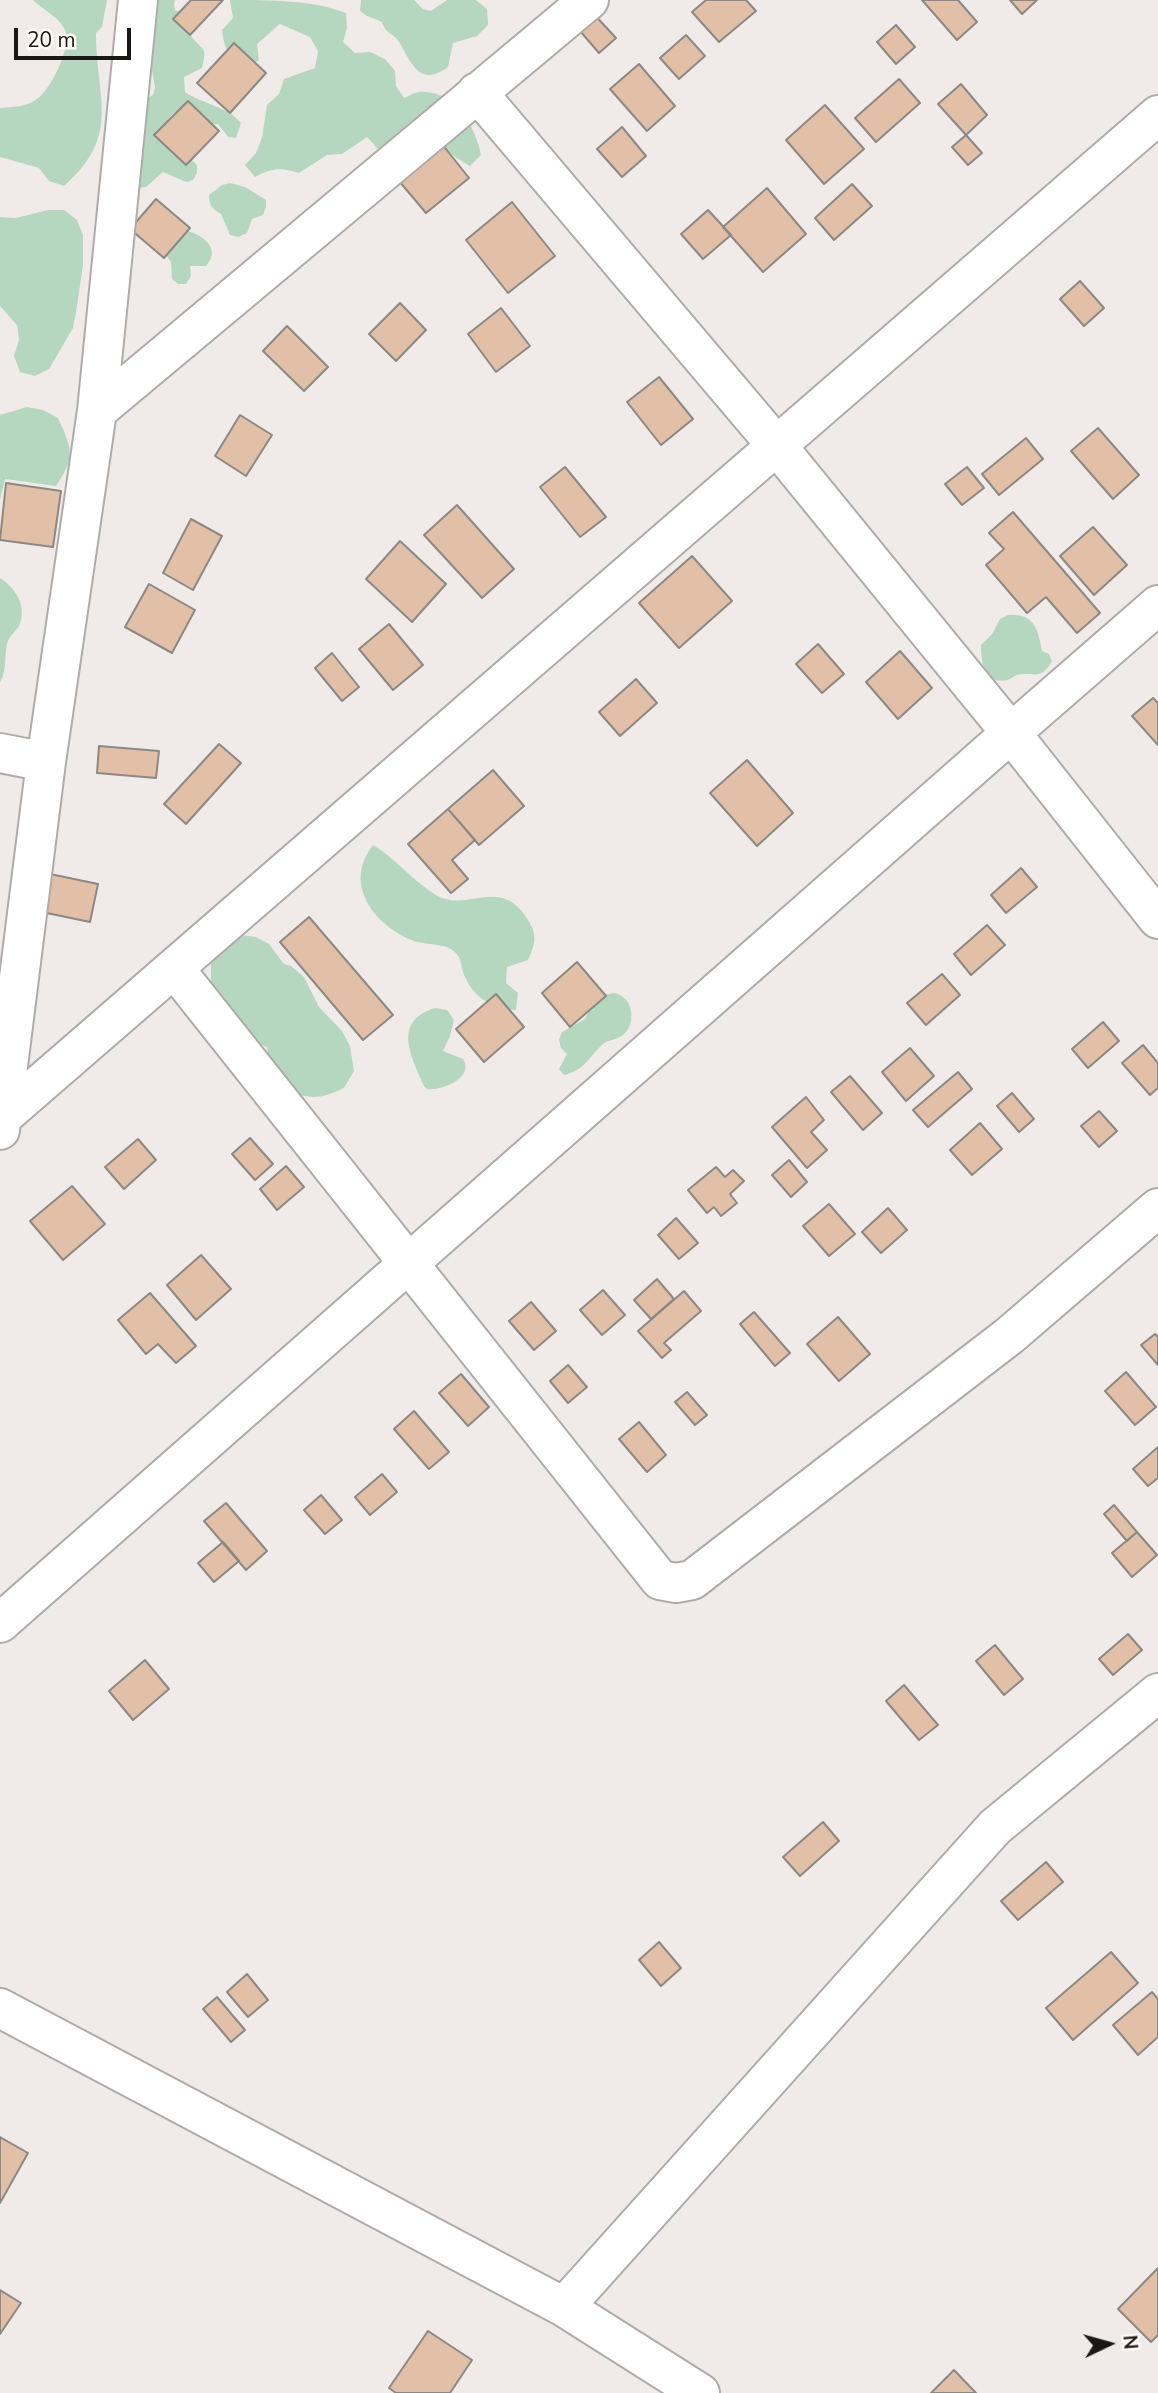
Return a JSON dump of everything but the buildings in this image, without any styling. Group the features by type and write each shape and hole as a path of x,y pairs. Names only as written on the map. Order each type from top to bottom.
{"street":[{"path":"1,1125 46,762 97,411 138,0"},
{"path":"97,411 589,0"},
{"path":"477,92 777,446 1011,733 1158,919"},
{"path":"1,1125 174,968 1158,115"},
{"path":"0,1623 1158,605"},
{"path":"0,753 46,762"},
{"path":"174,968 660,1580 676,1583 692,1580 1009,1336 1158,1208"},
{"path":"564,2307 995,1827 1158,1693"},
{"path":"0,2008 564,2307 700,2393"}],"green space":[{"path":"33,0 107,0 102,27 96,33 102,115 100,133 82,167 64,186 49,181 39,168 0,157 0,108 28,104 43,94 59,67 66,47 63,26"},
{"path":"152,0 175,0 175,10 183,13 190,34 203,49 202,68 184,77 185,92 222,109 241,123 236,138 228,137 218,124 210,125 182,110 174,113 166,125 185,157 197,165 197,173 193,180 186,182 163,172 146,187 138,188 145,100 153,95 155,87 149,55 154,40 150,23"},
{"path":"230,0 305,3 346,13 347,28 343,42 355,53 370,52 385,59 395,71 396,86 404,98 417,92 432,93 453,103 474,133 481,155 470,166 443,147 381,165 378,149 367,137 342,154 327,155 299,173 276,169 255,177 245,165 256,153 262,138 267,105 279,94 284,79 315,68 318,51 310,37 280,24 257,44 259,60 246,68 232,57 224,43 222,30 233,18"},
{"path":"361,0 414,0 423,9 431,11 447,0 476,0 487,9 488,25 477,36 453,43 448,67 438,73 423,74 413,65 397,39 385,29 382,22 360,11"},
{"path":"230,183 245,187 266,200 263,215 252,219 247,233 238,237 230,235 221,214 212,206 209,198 209,195 222,185"},
{"path":"48,210 64,210 77,220 83,235 83,265 73,328 49,369 35,376 20,372 14,356 19,340 17,325 0,306 0,217 16,218"},
{"path":"188,231 205,240 212,254 206,266 190,266 191,276 186,284 178,284 172,279 171,262 162,250 180,232"},
{"path":"27,407 43,410 58,418 69,445 67,467 56,486 5,479 0,500 0,415"},
{"path":"0,578 19,598 22,612 19,626 7,644 0,682"},
{"path":"1008,615 1024,617 1034,624 1042,651 1049,654 1052,661 1040,674 1017,675 999,681 985,671 981,645 992,634 1000,619"},
{"path":"373,845 436,895 448,900 495,897 506,899 517,906 531,925 534,940 528,960 507,967 506,983 518,993 516,1010 499,1007 479,997 469,985 459,958 451,949 414,941 400,934 376,915 362,889 361,875 364,860"},
{"path":"240,935 256,937 269,944 284,964 291,966 304,977 319,1007 342,1031 350,1046 354,1071 344,1088 323,1096 306,1096 272,1079 267,1047 253,1042 238,1016 218,1002 211,988 211,958"},
{"path":"614,993 626,999 629,1005 631,1018 627,1031 622,1036 604,1043 582,1067 564,1075 559,1069 567,1054 561,1048 559,1040 562,1032 585,1019 591,1006 603,995"},
{"path":"435,1008 447,1010 454,1020 443,1051 463,1059 465,1066 461,1077 455,1082 440,1088 427,1089 414,1064 408,1041 413,1022 421,1014"}]}
